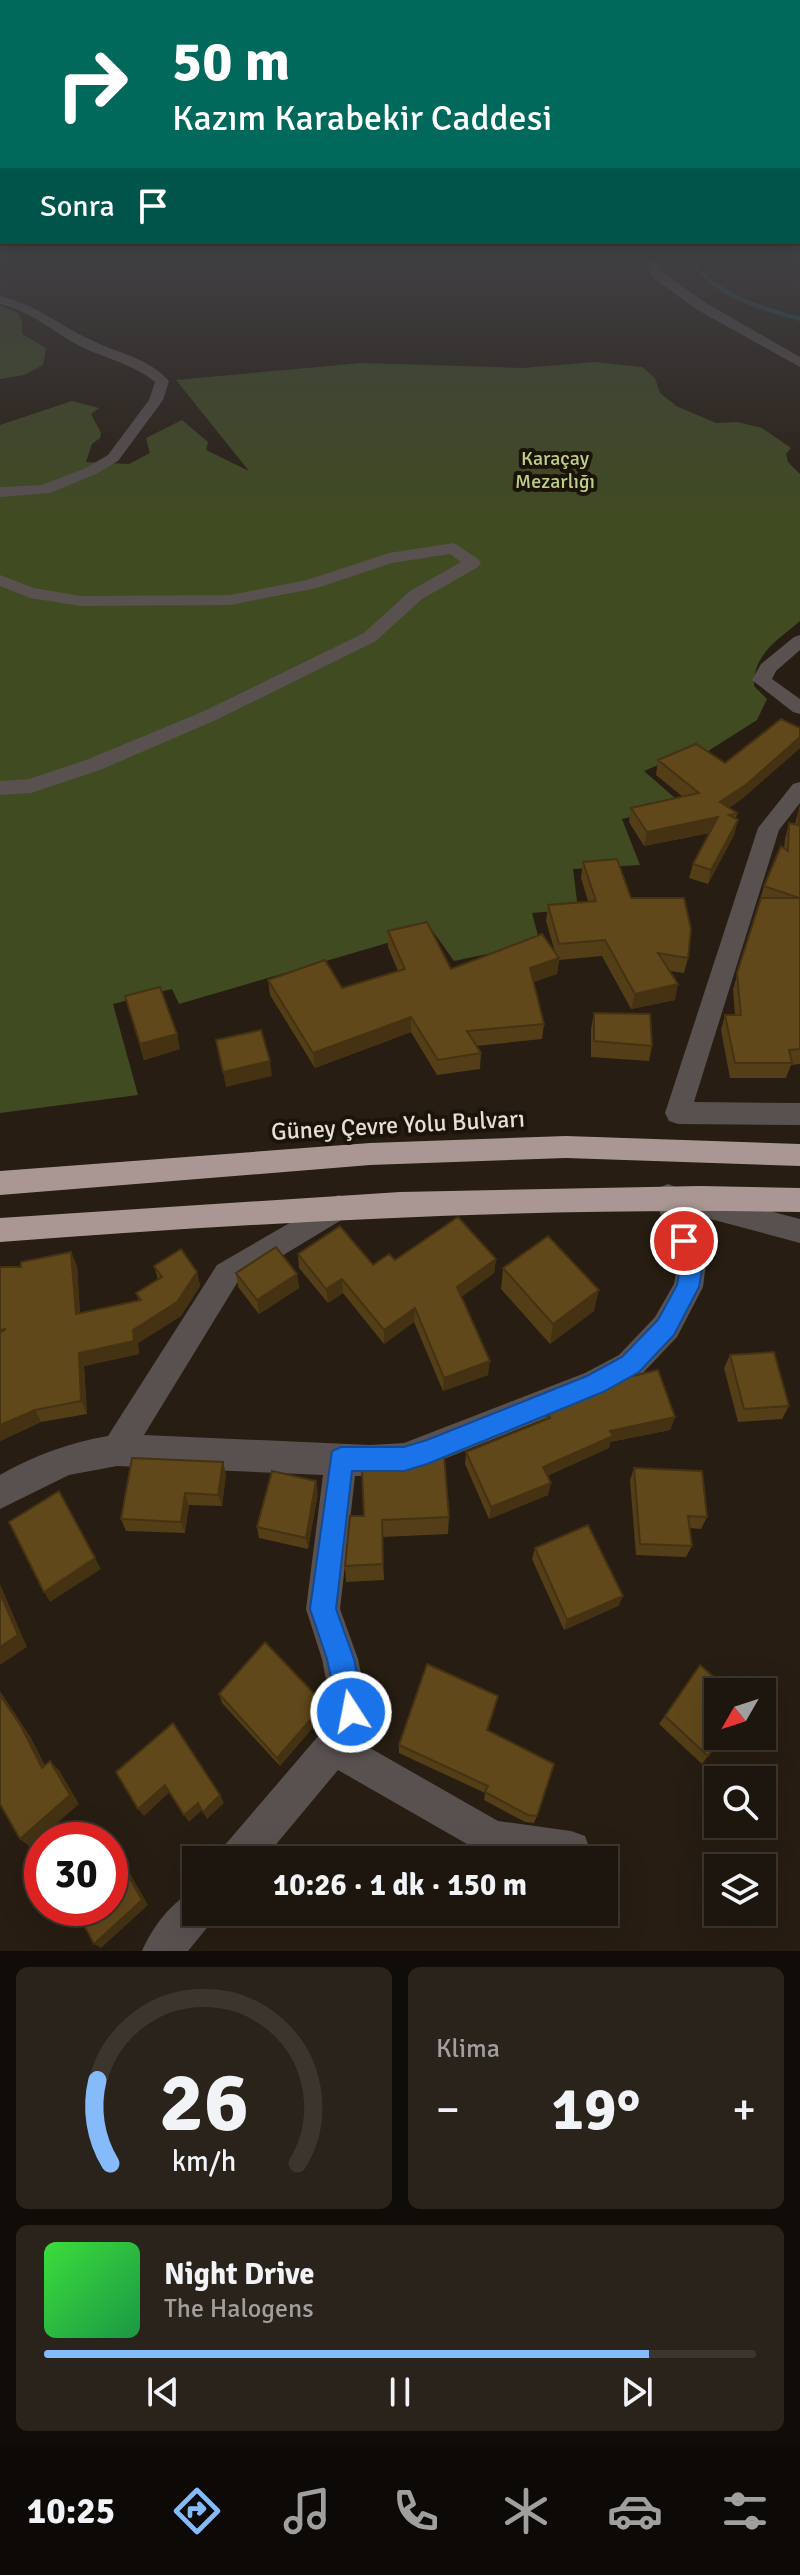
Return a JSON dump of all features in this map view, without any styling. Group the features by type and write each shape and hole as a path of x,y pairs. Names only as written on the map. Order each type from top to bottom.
{"highway":[{"name":"Güney Çevre Yolu Bulvarı","path":"0,1183 370,1154 566,1147 800,1155"},
{"path":"0,1230 338,1207 668,1196 800,1200"}],"street":[{"path":"0,492 44,490 91,471 113,458 156,400 162,381 149,370 95,347"},
{"path":"772,347 800,363"},
{"path":"0,580 30,593 81,601 230,600 311,584 423,550 454,548 472,563 416,595 370,637 209,716 93,765 31,786 0,788"},
{"path":"800,641 768,668 762,680 800,708"},
{"path":"800,789 769,828 678,1113 800,1114"},
{"path":"668,1196 800,1231"},
{"path":"0,1493 36,1472 69,1459 117,1450 404,1459 595,1384 630,1365 666,1327 688,1287 692,1263 668,1196"},
{"path":"117,1450 227,1274 338,1207"},
{"path":"250,1846 333,1747 351,1712 340,1659 323,1609 341,1459"},
{"path":"333,1747 493,1840 540,1846"},
{"path":"162,1951 183,1926"}],"green space":[{"path":"0,347 46,348 43,365 24,375 0,379"},
{"name":"Karaçay Mezarlığı","path":"594,362 642,367 655,378 660,393 676,406 716,423 737,422 762,428 791,448 786,454 788,462 800,474 800,621 768,649 758,665 754,686 767,699 757,720 705,753 696,749 644,771 675,798 669,808 622,819 640,865 573,869 578,909 532,913 540,943 454,961 432,930 179,1004 172,989 113,1004 138,1095 0,1113 0,425 72,401 99,408 91,414 101,433 100,438 92,444 86,462 129,464 150,453 146,438 182,420 208,442 206,450 249,471 176,380 361,363 523,368"}],"building":[{"path":"781,719 800,728 800,737 747,784 720,802 737,813 729,815 738,820 711,870 693,864 718,817 647,832 631,808 699,793 658,760 696,744 725,763"},
{"path":"800,810 800,1049 789,1050 792,1063 735,1063 725,1015 741,1015 737,973 761,898 799,898 764,886 781,846 788,851 789,823 798,825"},
{"path":"617,859 631,898 684,898 691,929 688,958 658,953 678,984 635,994 605,940 559,944 548,905 596,901 583,862"},
{"path":"427,922 451,969 542,934 559,958 530,968 544,1024 467,1031 481,1053 438,1060 411,1017 313,1053 268,980 325,960 342,988 405,969 388,931"},
{"path":"160,987 177,1034 140,1044 125,996"},
{"path":"594,1013 650,1014 652,1046 594,1041"},
{"path":"261,1030 270,1061 223,1072 216,1040"},
{"path":"458,1217 496,1259 457,1287 490,1361 444,1378 415,1308 384,1330 342,1279 326,1289 298,1254 340,1226 373,1265 389,1254 395,1260"},
{"path":"548,1236 599,1290 553,1324 503,1268"},
{"path":"276,1247 297,1274 257,1300 236,1273"},
{"path":"181,1249 197,1272 177,1302 133,1330 134,1341 79,1353 81,1401 35,1410 0,1425 0,1333 6,1329 0,1330 0,1267 21,1267 21,1262 71,1252 76,1314 141,1300 136,1293 162,1277 154,1266"},
{"path":"774,1352 789,1406 744,1409 730,1355"},
{"path":"658,1370 675,1417 610,1431 613,1436 543,1467 551,1483 491,1507 466,1452 550,1418 546,1411 624,1378"},
{"path":"444,1455 449,1517 382,1520 383,1564 345,1566 350,1516 364,1516 362,1470 387,1469 386,1461"},
{"path":"132,1458 223,1462 218,1495 185,1493 181,1522 121,1519"},
{"path":"634,1468 702,1471 707,1517 688,1516 692,1546 640,1544"},
{"path":"272,1471 316,1481 306,1538 257,1527"},
{"path":"59,1491 95,1558 44,1592 9,1522"},
{"path":"588,1525 623,1596 567,1620 535,1548"},
{"path":"0,1593 18,1635 0,1647"},
{"path":"265,1642 324,1704 277,1758 219,1694"},
{"path":"427,1664 498,1696 487,1730 554,1764 537,1816 528,1815 485,1792 488,1786 399,1745"},
{"path":"700,1665 715,1678 704,1678 704,1750 712,1750 708,1756 665,1716"},
{"path":"0,1695 21,1726 42,1768 50,1761 70,1795 39,1822 24,1822 24,1835 20,1839 0,1804"},
{"path":"173,1723 220,1795 203,1812 198,1803 184,1815 165,1785 138,1809 116,1772"},
{"path":"128,1875 142,1900 128,1913"},
{"path":"84,1926 114,1926 94,1944"}],"route":[{"path":"351,1712 340,1659 323,1609 341,1459 404,1459 427,1452 595,1384 630,1365 666,1327 688,1287 692,1263 684,1241"}]}
